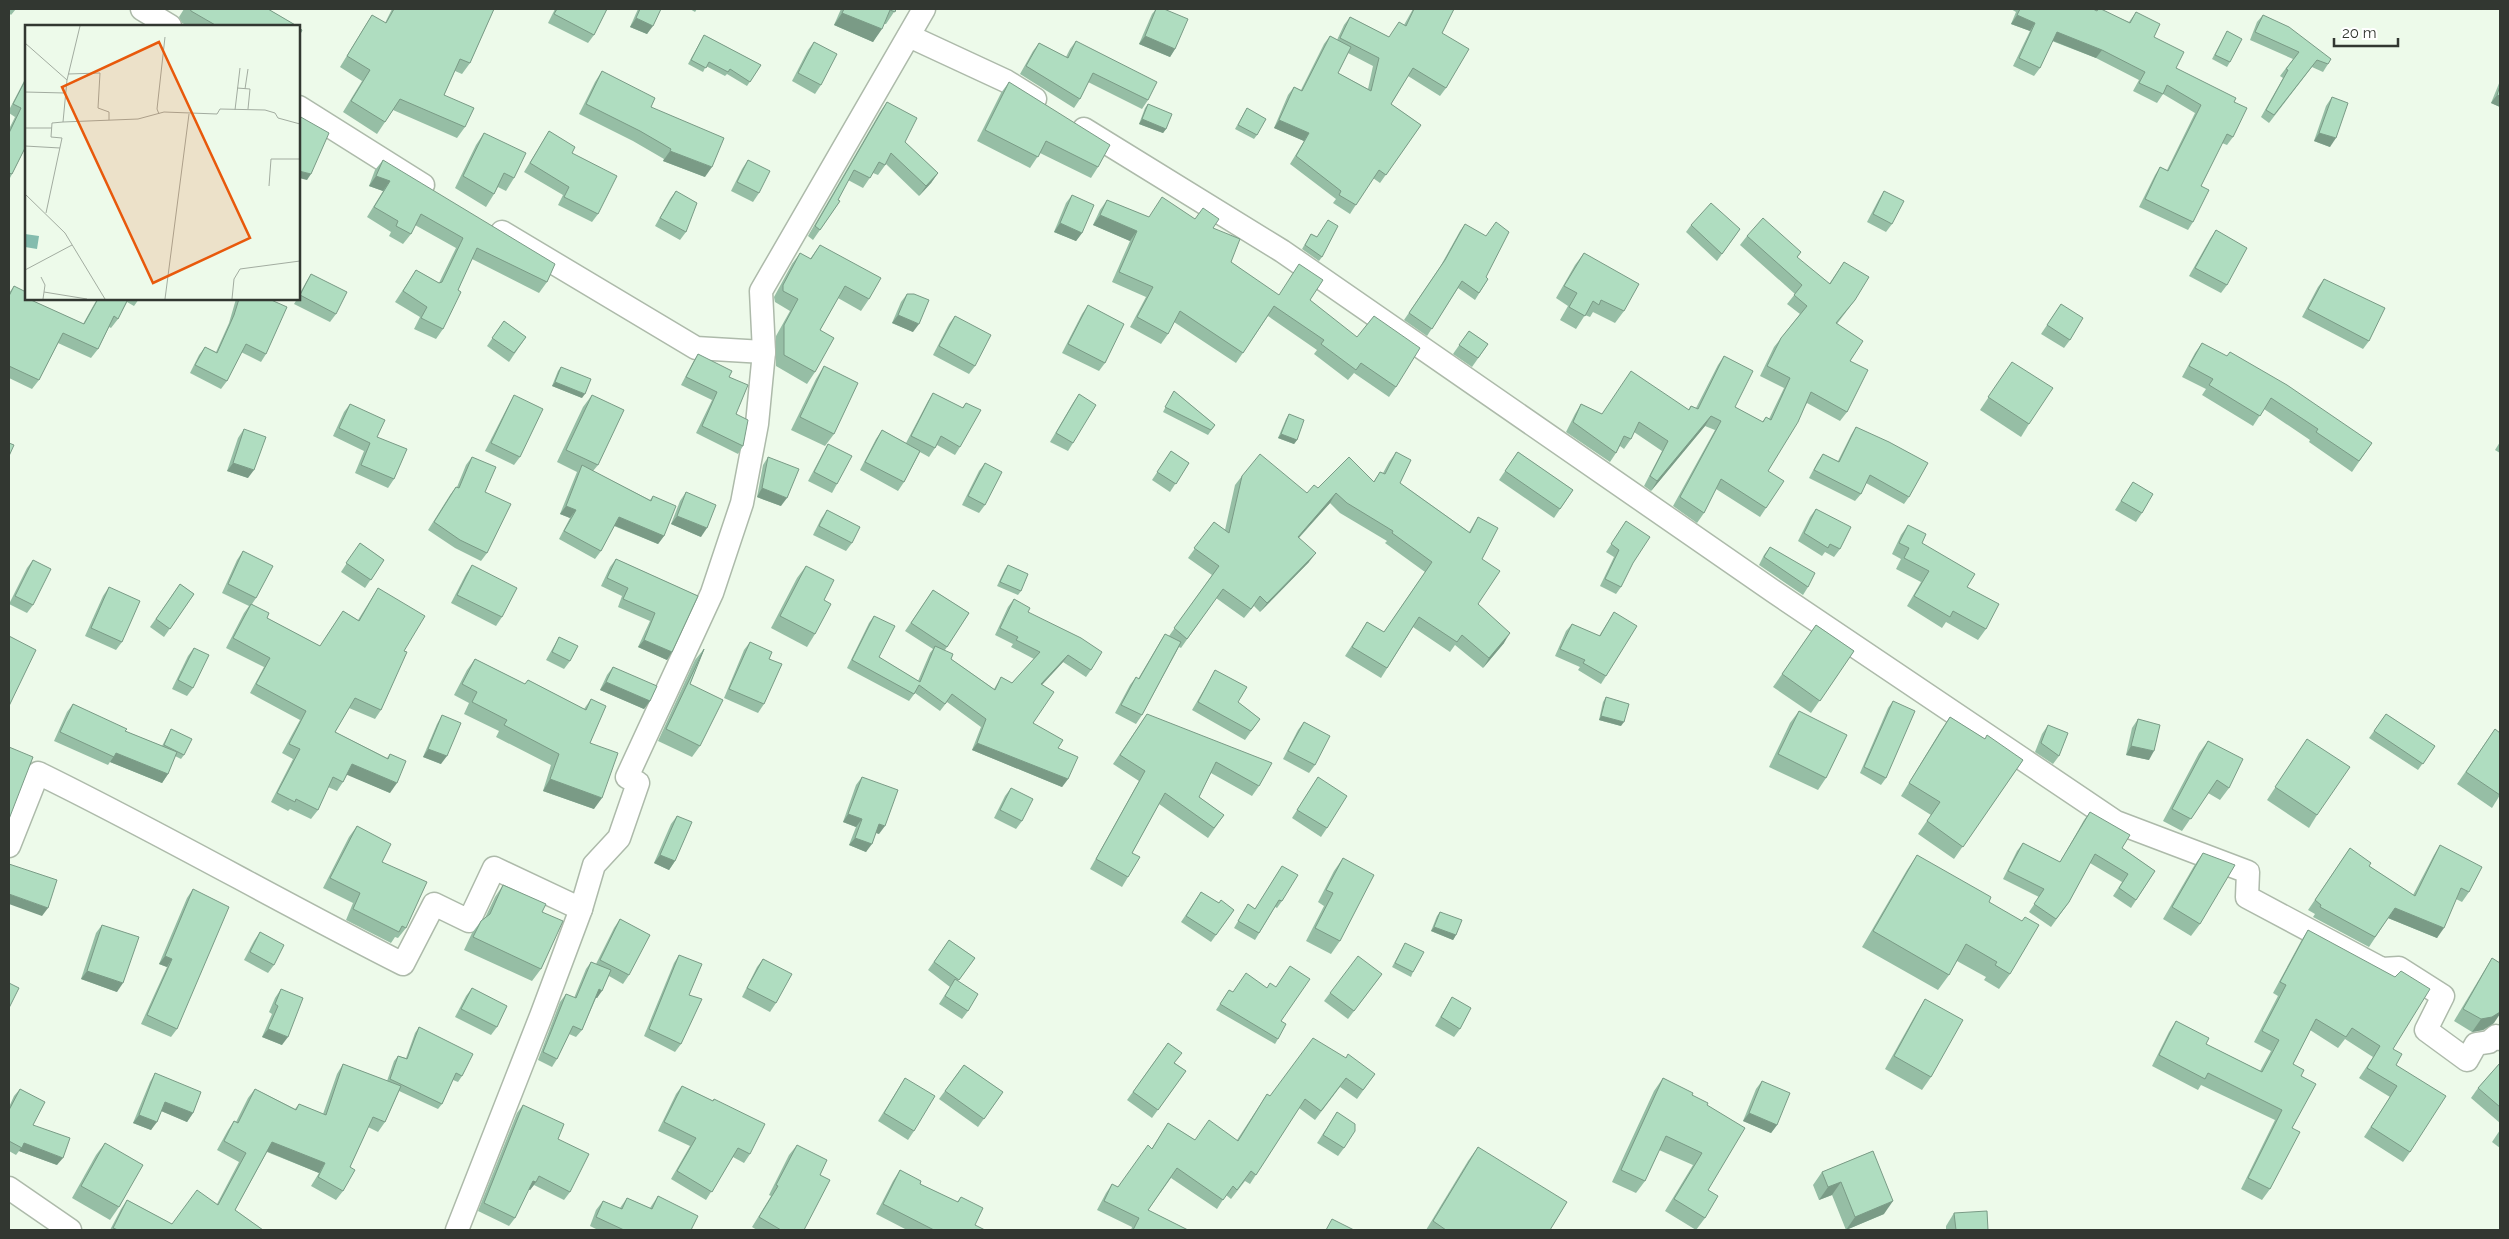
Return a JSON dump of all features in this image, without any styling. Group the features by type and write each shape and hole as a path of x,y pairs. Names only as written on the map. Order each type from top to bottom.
{"street":[{"path":"142,9 168,25"},
{"path":"457,1230 468,1206 581,909 594,865 619,838 638,783 627,777 712,593 742,503 757,424 764,352 761,291 924,9"},
{"path":"909,36 1006,81 1282,251 1773,592 2116,822 2248,872 2246,897 2382,969 2399,968 2443,996 2426,1030 2467,1060 2476,1044 2488,1042 2496,1036 2500,1039"},
{"path":"300,108 437,193"},
{"path":"487,223 696,348 764,352"},
{"path":"9,846 38,773 114,810 296,911 403,964 434,904 470,921 494,868 581,909"},
{"path":"9,1188 70,1230"}],"building":[{"path":"190,9 268,9 295,25 215,25"},
{"path":"394,9 494,9 470,63 460,59 444,95 474,108 465,127 400,99 385,122 351,101 370,70 347,56 372,15 386,23"},
{"path":"557,9 607,9 594,35 554,14"},
{"path":"640,9 661,9 653,26 636,18"},
{"path":"844,9 896,9 895,12 890,10 882,29 842,13"},
{"path":"1156,9 1164,9 1188,19 1175,49 1145,36"},
{"path":"1414,9 1454,9 1442,33 1469,49 1446,88 1413,68 1391,104 1421,125 1386,175 1379,170 1356,205 1339,195 1341,191 1296,156 1309,133 1279,120 1294,87 1302,91 1330,36 1351,47 1338,73 1371,91 1379,58 1340,38 1350,17 1389,37 1399,22 1406,26"},
{"path":"2020,9 2093,9 2097,11 2101,9 2130,23 2136,12 2160,24 2154,37 2184,52 2176,68 2236,98 2234,102 2247,108 2233,137 2227,134 2201,186 2209,190 2193,222 2145,199 2160,167 2168,171 2201,105 2167,85 2163,94 2139,83 2145,72 2102,50 2057,32 2040,68 2019,58 2035,23 2017,15"},
{"path":"2263,15 2289,27 2331,59 2328,64 2317,60 2274,115 2266,110 2288,70 2286,69 2299,52 2255,32"},
{"path":"2227,31 2242,39 2230,62 2215,55"},
{"path":"704,35 761,65 750,82 730,69 728,72 709,62 706,68 691,60"},
{"path":"1076,41 1157,82 1148,100 1093,73 1080,99 1026,66 1039,43 1068,58"},
{"path":"814,42 837,54 821,85 798,73"},
{"path":"602,71 655,98 651,107 724,138 712,167 670,151 671,149 640,131 586,104"},
{"path":"25,81 25,148 12,174 9,173 9,133 21,108 13,104"},
{"path":"1009,82 1110,145 1098,167 1046,141 1038,157 985,130"},
{"path":"2332,97 2348,103 2336,138 2319,133"},
{"path":"887,102 917,118 905,142 938,173 926,186 891,153 885,165 879,162 870,178 854,170 838,200 840,201 820,230 815,226"},
{"path":"1148,104 1172,114 1166,129 1142,119"},
{"path":"1247,108 1266,119 1257,135 1238,125"},
{"path":"300,117 329,133 311,174 300,171"},
{"path":"549,131 575,147 572,153 617,176 598,214 564,197 569,187 530,163"},
{"path":"484,133 526,153 514,178 504,173 494,194 463,176"},
{"path":"383,160 555,264 547,282 477,248 458,290 461,292 443,329 421,318 427,307 403,291 416,270 439,283 442,282 463,238 421,214 411,234 396,226 398,221 374,207 390,181 376,176"},
{"path":"748,160 770,171 759,193 737,182"},
{"path":"676,191 697,203 686,232 660,218"},
{"path":"1884,191 1904,201 1892,224 1873,214"},
{"path":"1072,195 1094,205 1082,233 1060,223"},
{"path":"1162,197 1195,219 1203,208 1219,219 1213,228 1240,239 1231,262 1279,295 1299,264 1323,280 1310,300 1357,337 1374,316 1420,348 1396,387 1361,363 1356,370 1321,344 1324,340 1274,306 1243,353 1180,311 1168,334 1137,317 1153,287 1119,272 1137,231 1100,215 1107,200 1149,217"},
{"path":"1711,203 1740,229 1722,254 1691,225"},
{"path":"1763,218 1801,252 1797,257 1830,284 1844,262 1869,277 1855,300 1836,323 1863,341 1850,361 1868,370 1847,412 1811,392 1798,422 1768,471 1784,481 1766,508 1721,479 1704,513 1680,497 1721,421 1711,416 1657,481 1650,476 1668,441 1639,422 1631,439 1624,436 1616,453 1573,422 1581,404 1602,414 1631,371 1689,410 1691,406 1698,409 1724,356 1753,371 1735,407 1763,422 1766,417 1771,420 1790,378 1767,366 1781,338 1807,306 1794,295 1802,285 1747,236"},
{"path":"1328,220 1338,226 1322,257 1305,245 1311,234 1317,237"},
{"path":"1496,222 1509,232 1486,277 1488,279 1479,293 1462,281 1432,329 1409,313 1445,260 1465,224 1486,236"},
{"path":"2216,230 2247,248 2227,285 2195,268"},
{"path":"820,245 881,278 869,299 845,286 820,330 834,338 815,372 784,355 784,325 798,299 783,291 783,285 800,253 811,259"},
{"path":"1584,253 1639,284 1624,311 1601,300 1599,305 1593,301 1585,316 1569,307 1577,293 1564,286"},
{"path":"311,274 347,292 336,314 300,295"},
{"path":"2324,279 2385,308 2369,341 2308,309"},
{"path":"14,286 25,292 25,300 31,300 84,324 97,300 128,300 118,319 114,316 98,349 63,333 39,380 9,366 9,296"},
{"path":"907,294 914,294 929,300 919,324 898,315"},
{"path":"239,300 271,300 287,307 266,354 246,344 227,381 195,365 205,347 217,353"},
{"path":"2061,304 2083,318 2070,340 2047,325"},
{"path":"1088,305 1124,324 1105,363 1068,344"},
{"path":"955,316 991,335 975,366 939,346"},
{"path":"504,321 526,337 514,353 492,338"},
{"path":"1469,331 1488,344 1478,358 1459,345"},
{"path":"2202,343 2227,356 2230,352 2287,385 2372,443 2359,461 2316,432 2318,429 2271,398 2260,416 2209,385 2213,379 2189,366"},
{"path":"698,354 732,371 729,377 748,385 736,414 748,420 743,446 702,426 717,392 686,377"},
{"path":"2012,362 2053,388 2029,424 1988,397"},
{"path":"824,366 858,383 834,434 800,417"},
{"path":"561,367 591,379 585,394 555,382"},
{"path":"1174,391 1215,425 1211,430 1165,407"},
{"path":"933,393 963,408 966,403 981,410 960,447 941,436 935,448 911,436"},
{"path":"1079,394 1096,405 1073,443 1056,433"},
{"path":"514,395 543,409 520,457 491,443"},
{"path":"592,395 624,410 598,465 566,450"},
{"path":"350,404 385,420 377,437 407,449 394,479 361,465 370,443 339,428"},
{"path":"1289,414 1304,420 1297,440 1281,434"},
{"path":"1856,427 1928,463 1909,497 1870,475 1861,494 1814,470 1823,454 1839,462"},
{"path":"244,429 266,437 254,470 233,463"},
{"path":"882,430 920,451 904,482 865,462"},
{"path":"9,443 14,445 9,456"},
{"path":"828,444 852,456 837,484 814,472"},
{"path":"1171,451 1189,463 1176,484 1157,472"},
{"path":"1396,452 1411,460 1400,483 1470,533 1478,517 1498,528 1482,559 1500,571 1478,604 1510,633 1489,658 1462,635 1457,642 1419,617 1387,668 1352,647 1367,622 1384,632 1432,562 1392,533 1393,531 1347,503 1336,493 1298,537 1316,553 1267,603 1260,596 1251,609 1223,589 1187,639 1174,628 1219,566 1194,548 1214,522 1229,533 1242,476 1260,454 1307,493 1314,485 1318,488 1349,457 1374,482 1380,472 1385,474"},
{"path":"1518,452 1573,490 1560,509 1505,471"},
{"path":"472,457 496,467 485,492 511,504 487,553 460,540 434,522 456,487 459,488"},
{"path":"768,457 799,469 787,498 762,488"},
{"path":"985,463 1002,472 985,505 968,496"},
{"path":"582,465 651,501 653,496 676,506 664,536 619,517 601,551 564,531 576,510 566,506"},
{"path":"2133,482 2153,494 2142,513 2121,501"},
{"path":"686,492 716,505 707,528 677,516"},
{"path":"1816,509 1851,527 1840,549 1830,544 1828,548 1804,533"},
{"path":"827,510 860,527 852,543 819,526"},
{"path":"1626,521 1650,537 1633,563 1621,587 1605,579 1619,550 1611,544"},
{"path":"1908,525 1926,534 1922,543 1975,574 1967,587 1999,604 1986,629 1953,611 1950,617 1914,596 1929,571 1904,558 1909,548 1899,543"},
{"path":"360,543 384,560 371,580 346,563"},
{"path":"1770,547 1815,573 1808,587 1764,557"},
{"path":"243,551 273,566 256,598 228,584"},
{"path":"616,559 698,596 672,652 644,640 655,613 623,599 628,588 607,578"},
{"path":"33,560 51,569 33,605 15,596"},
{"path":"472,565 517,588 502,617 457,595"},
{"path":"1008,565 1028,574 1021,591 1000,582"},
{"path":"806,566 834,580 824,600 831,604 815,634 780,616"},
{"path":"180,584 194,594 170,629 156,619"},
{"path":"109,587 140,601 122,642 91,628"},
{"path":"378,588 425,616 404,651 407,652 381,710 355,698 335,732 388,759 390,754 406,761 397,783 352,764 343,782 333,777 318,810 296,799 295,802 277,793 300,749 289,744 306,711 256,684 270,658 233,638 251,604 269,613 267,618 320,646 343,611 359,621"},
{"path":"933,590 969,613 947,647 911,623"},
{"path":"1014,599 1030,608 1028,612 1081,638 1102,652 1091,670 1068,655 1041,684 1054,692 1033,723 1063,740 1058,748 1078,757 1068,779 977,743 986,719 952,694 945,704 919,685 914,694 852,660 874,616 895,626 879,657 920,682 935,646 953,654 951,659 995,690 1001,677 1012,683 1040,652 1016,640 1018,637 1000,628"},
{"path":"1614,612 1637,626 1606,676 1583,663 1585,660 1560,649 1572,624 1600,636"},
{"path":"1816,625 1854,651 1820,701 1782,674"},
{"path":"1165,634 1181,642 1142,715 1121,705 1136,677 1139,679"},
{"path":"9,636 36,650 9,706"},
{"path":"559,637 578,646 570,661 552,652"},
{"path":"750,642 772,652 769,659 782,664 764,704 729,689"},
{"path":"194,648 209,655 193,688 178,680"},
{"path":"704,649 690,684 723,700 700,746 666,729"},
{"path":"475,659 525,684 528,680 586,710 591,699 606,706 590,743 618,753 602,798 550,779 559,754 504,725 507,720 472,702 477,692 462,684"},
{"path":"613,667 657,686 650,701 606,682"},
{"path":"1215,670 1247,687 1238,702 1260,719 1251,731 1198,702"},
{"path":"1606,697 1629,704 1624,722 1601,716"},
{"path":"1893,701 1915,711 1886,778 1864,767"},
{"path":"73,704 127,729 125,731 177,752 168,774 116,753 114,757 60,732"},
{"path":"1799,711 1847,735 1826,778 1778,754"},
{"path":"1147,714 1272,763 1259,786 1216,762 1199,797 1224,815 1214,828 1165,793 1132,853 1140,857 1128,877 1096,859 1145,771 1120,755"},
{"path":"2386,714 2435,746 2423,764 2374,731"},
{"path":"442,715 461,723 447,756 428,749"},
{"path":"1950,717 1985,739 1987,735 2023,760 1963,847 1927,821 1940,802 1909,783"},
{"path":"2138,719 2160,725 2154,751 2131,746"},
{"path":"1304,722 1330,736 1315,765 1288,751"},
{"path":"2048,725 2068,733 2059,756 2041,743"},
{"path":"171,729 192,739 184,755 164,745"},
{"path":"2495,729 2500,733 2500,795 2466,772"},
{"path":"2307,739 2350,767 2317,815 2275,787"},
{"path":"2208,741 2243,759 2229,788 2217,780 2191,819 2172,809"},
{"path":"9,747 33,757 9,819"},
{"path":"862,777 898,790 885,826 879,824 872,844 855,838 862,819 848,814"},
{"path":"1318,777 1347,796 1327,828 1297,810"},
{"path":"1011,788 1033,799 1022,821 1000,810"},
{"path":"2090,812 2130,835 2122,848 2155,871 2136,900 2119,888 2128,874 2095,854 2069,902 2056,919 2034,904 2044,889 2008,871 2023,843 2060,862"},
{"path":"677,816 692,822 675,861 660,855"},
{"path":"357,826 391,844 382,862 427,882 406,928 402,926 399,932 353,909 360,893 330,878"},
{"path":"2440,845 2482,867 2469,892 2461,888 2444,928 2395,908 2375,937 2320,907 2321,905 2315,900 2350,848 2371,863 2369,866 2415,896"},
{"path":"2203,853 2235,865 2200,924 2172,907"},
{"path":"1917,855 1991,897 1989,902 2022,921 2025,917 2039,925 2010,974 1995,965 1997,962 1966,944 1949,975 1873,931"},
{"path":"1343,858 1374,875 1340,941 1315,928 1333,893 1326,890"},
{"path":"9,864 57,880 48,908 9,894"},
{"path":"1282,866 1298,875 1282,901 1279,900 1259,933 1238,921 1248,904 1255,909"},
{"path":"503,885 546,904 542,912 563,921 541,969 473,937 481,921 490,914"},
{"path":"193,889 229,907 177,1029 147,1015 172,959 165,956"},
{"path":"1201,892 1219,903 1221,900 1234,910 1216,935 1186,916"},
{"path":"1440,912 1462,920 1456,935 1434,927"},
{"path":"620,919 650,935 629,975 600,960"},
{"path":"102,925 139,937 123,983 87,971"},
{"path":"2308,930 2395,977 2401,971 2430,989 2393,1049 2402,1054 2396,1065 2446,1096 2410,1152 2371,1127 2397,1086 2367,1068 2380,1046 2352,1028 2346,1037 2316,1019 2293,1064 2304,1070 2301,1076 2316,1084 2292,1128 2300,1132 2270,1189 2248,1178 2282,1110 2208,1073 2205,1079 2159,1055 2176,1021 2209,1038 2206,1044 2262,1072 2279,1040 2262,1031 2286,985 2280,982"},
{"path":"260,932 284,945 274,965 250,952"},
{"path":"949,940 975,958 959,980 934,962"},
{"path":"1405,943 1424,952 1413,972 1395,963"},
{"path":"679,955 702,964 689,995 702,999 681,1044 649,1029"},
{"path":"1358,956 1382,974 1354,1011 1330,993"},
{"path":"2492,958 2500,963 2500,1012 2492,1017 2481,1019 2463,1009"},
{"path":"763,959 792,974 776,1003 747,988"},
{"path":"591,962 611,970 602,991 599,989 582,1030 573,1026 557,1059 543,1052 566,994 576,998"},
{"path":"1290,966 1310,979 1281,1021 1286,1024 1278,1039 1220,1004 1229,990 1233,992 1246,973 1267,988 1270,983 1276,987"},
{"path":"955,979 978,994 968,1011 945,996"},
{"path":"9,983 19,988 9,1008"},
{"path":"472,988 507,1006 497,1027 461,1009"},
{"path":"281,989 303,998 288,1037 268,1029 278,1006 275,1004"},
{"path":"1452,997 1471,1008 1460,1029 1441,1017"},
{"path":"1925,999 1963,1020 1931,1077 1894,1056"},
{"path":"419,1027 473,1054 462,1076 456,1073 442,1104 390,1079 398,1056 407,1059"},
{"path":"1313,1038 1346,1058 1348,1054 1375,1074 1363,1090 1346,1078 1321,1111 1305,1099 1256,1175 1251,1171 1237,1190 1233,1186 1223,1200 1177,1168 1148,1210 1188,1230 1133,1230 1139,1218 1104,1201 1112,1184 1118,1187 1148,1145 1152,1149 1168,1123 1195,1140 1209,1120 1238,1141 1267,1094 1270,1096"},
{"path":"1168,1043 1182,1053 1174,1063 1186,1071 1158,1110 1133,1092"},
{"path":"2500,1063 2500,1107 2478,1088"},
{"path":"343,1064 401,1086 385,1122 373,1117 350,1167 355,1170 343,1191 318,1177 325,1163 272,1142 235,1210 263,1230 118,1230 113,1228 127,1200 172,1224 197,1190 218,1205 246,1153 224,1141 234,1121 238,1123 255,1089 296,1110 299,1104 326,1115"},
{"path":"964,1065 1003,1092 984,1119 945,1091"},
{"path":"155,1073 201,1092 193,1113 165,1102 157,1122 139,1115"},
{"path":"905,1078 935,1096 914,1131 884,1113"},
{"path":"1663,1078 1693,1093 1692,1095 1708,1103 1707,1105 1745,1128 1708,1190 1718,1196 1705,1218 1674,1199 1702,1153 1666,1136 1645,1181 1621,1170"},
{"path":"1762,1081 1790,1093 1777,1125 1749,1113"},
{"path":"682,1086 713,1101 714,1099 765,1124 750,1154 738,1148 712,1192 677,1171 696,1138 664,1122"},
{"path":"20,1089 45,1102 33,1125 70,1138 63,1158 24,1143 22,1148 9,1141 9,1110"},
{"path":"523,1105 564,1124 558,1139 589,1154 570,1192 539,1176 536,1182 533,1181 515,1218 484,1203"},
{"path":"1337,1112 1355,1124 1355,1131 1344,1148 1323,1135"},
{"path":"105,1143 143,1165 119,1207 81,1186"},
{"path":"797,1145 827,1160 820,1175 830,1180 804,1230 781,1230 759,1217 778,1186 776,1185"},
{"path":"1478,1147 1567,1202 1550,1230 1446,1230 1433,1221"},
{"path":"1873,1151 1893,1201 1855,1217 1841,1182 1828,1187 1822,1172"},
{"path":"900,1170 921,1181 920,1184 958,1202 961,1197 983,1208 975,1225 985,1230 934,1230 883,1204"},
{"path":"658,1196 698,1216 691,1230 624,1230 596,1217 603,1201 622,1209 627,1198 652,1209"},
{"path":"1987,1211 1988,1230 1956,1230 1954,1213"},
{"path":"1332,1219 1354,1230 1326,1230"}]}
